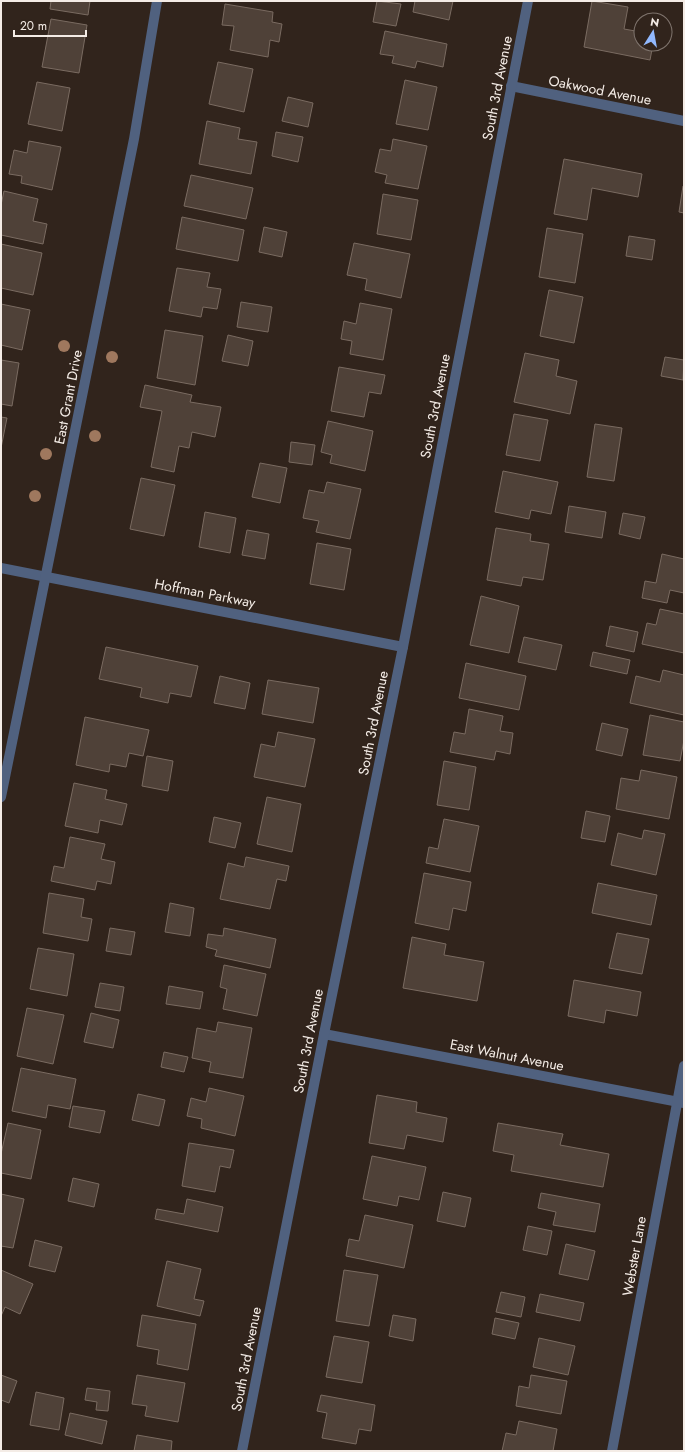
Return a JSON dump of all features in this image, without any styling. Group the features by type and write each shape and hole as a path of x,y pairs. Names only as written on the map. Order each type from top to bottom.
{"street":[{"name":"East Grant Drive","path":"1,797 134,139 157,1"},
{"name":"South 3rd Avenue","path":"242,1451 324,1034 403,647 528,1"},
{"name":"Oakwood Avenue","path":"511,86 684,121"},
{"name":"Hoffman Parkway","path":"1,568 403,647"},
{"name":"East Walnut Avenue","path":"324,1034 680,1102"},
{"name":"Webster Lane","path":"612,1451 680,1102 684,1066"}],"building":[{"path":"51,1 90,1 88,15 50,9"},
{"path":"377,1 401,4 396,26 373,22"},
{"path":"415,1 453,1 449,20 413,12"},
{"path":"592,1 628,7 624,29 633,31 633,52 652,52 650,60 584,47"},
{"path":"225,4 273,12 272,22 282,24 279,42 270,40 268,57 230,50 234,26 222,25"},
{"path":"51,19 87,25 79,73 42,67"},
{"path":"385,31 447,44 443,67 417,61 415,68 392,63 394,56 380,54"},
{"path":"218,62 253,69 244,112 209,104"},
{"path":"405,80 437,87 428,130 396,124"},
{"path":"37,82 70,88 62,131 28,124"},
{"path":"288,97 313,103 308,127 282,121"},
{"path":"207,121 240,128 238,139 257,142 251,174 199,164"},
{"path":"276,132 303,137 298,162 272,156"},
{"path":"393,139 427,146 418,189 385,183 387,175 375,172 380,149 391,151"},
{"path":"29,141 61,147 52,190 21,183 22,176 9,174 14,150 27,153"},
{"path":"564,159 642,174 638,197 592,188 587,220 554,214"},
{"path":"191,175 253,188 246,219 184,206"},
{"path":"683,186 684,187 684,213 679,212"},
{"path":"4,191 38,199 33,221 47,224 43,244 1,235 1,205"},
{"path":"383,194 418,200 411,240 377,234"},
{"path":"182,217 244,230 238,261 176,249"},
{"path":"264,227 287,232 282,257 259,252"},
{"path":"547,228 583,234 575,283 539,277"},
{"path":"629,236 655,240 652,260 626,256"},
{"path":"354,243 410,254 401,298 365,290 367,279 347,275"},
{"path":"1,244 42,253 33,295 1,288"},
{"path":"177,268 210,273 207,287 221,289 217,309 203,307 201,317 169,311"},
{"path":"549,290 583,297 574,343 540,336"},
{"path":"241,302 272,307 268,332 237,327"},
{"path":"360,303 392,309 383,360 350,354 352,341 341,339 344,321 356,324"},
{"path":"1,304 30,310 22,350 1,345"},
{"path":"165,330 203,336 195,385 157,378"},
{"path":"228,335 253,341 248,366 222,361"},
{"path":"525,353 559,360 556,376 577,381 570,414 514,402"},
{"path":"665,357 684,360 683,380 661,376"},
{"path":"1,360 19,363 12,406 1,404"},
{"path":"339,367 385,375 381,394 369,392 364,417 331,411"},
{"path":"145,385 192,395 190,402 221,407 215,437 192,432 189,448 179,446 174,472 151,467 162,411 140,407"},
{"path":"514,414 548,420 540,461 506,455"},
{"path":"1,417 7,418 1,448"},
{"path":"328,421 373,431 365,471 330,463 332,455 321,452"},
{"path":"595,424 622,428 614,481 587,477"},
{"path":"291,442 315,445 312,465 289,462"},
{"path":"260,463 287,468 280,503 252,497"},
{"path":"503,471 558,482 551,514 531,510 529,519 495,512"},
{"path":"141,478 175,485 164,536 130,529"},
{"path":"327,482 361,489 350,539 316,532 319,521 303,518 309,490 324,493"},
{"path":"569,506 606,512 602,538 565,532"},
{"path":"205,512 236,518 230,553 199,547"},
{"path":"623,513 645,517 640,539 619,534"},
{"path":"496,528 531,534 530,541 549,544 543,580 523,577 521,586 487,580"},
{"path":"247,530 269,534 265,559 242,555"},
{"path":"317,543 351,549 344,590 310,584"},
{"path":"662,554 684,559 684,593 670,590 667,603 642,598 645,581 656,583"},
{"path":"481,596 519,606 509,653 470,645"},
{"path":"660,609 684,614 684,653 642,644 647,623 656,625"},
{"path":"610,626 638,632 634,652 606,646"},
{"path":"524,637 562,645 556,670 518,662"},
{"path":"106,647 198,666 191,697 170,693 168,703 140,697 142,688 99,679"},
{"path":"593,652 630,660 627,674 590,666"},
{"path":"466,663 526,676 519,710 459,698"},
{"path":"663,670 684,675 684,715 630,703 636,676 660,682"},
{"path":"220,676 250,683 245,709 214,703"},
{"path":"268,680 319,688 313,723 262,714"},
{"path":"469,709 503,716 500,731 513,733 510,754 496,751 494,760 450,752 454,732 465,734"},
{"path":"650,715 684,722 684,740 680,761 643,755"},
{"path":"85,717 149,730 143,756 129,753 126,767 110,764 109,772 76,765"},
{"path":"602,723 628,729 622,756 596,750"},
{"path":"278,732 315,739 305,787 254,777 261,744 275,747"},
{"path":"147,756 173,761 168,791 142,786"},
{"path":"444,761 476,767 469,810 437,805"},
{"path":"641,770 677,777 669,819 616,809 621,778 639,781"},
{"path":"74,783 107,790 105,799 127,804 122,825 100,820 98,833 65,826"},
{"path":"267,797 301,804 292,852 257,844"},
{"path":"586,811 610,816 605,842 581,838"},
{"path":"214,817 241,823 235,848 209,842"},
{"path":"444,819 479,826 470,872 426,863 429,847 438,849"},
{"path":"644,830 665,834 656,875 611,865 618,833 642,839"},
{"path":"70,837 105,844 101,859 115,862 111,884 97,881 95,890 51,881 54,866 64,868"},
{"path":"246,857 289,866 286,881 277,879 270,909 220,899 228,863 244,867"},
{"path":"424,873 471,882 466,911 453,908 449,930 415,923"},
{"path":"598,883 657,895 651,925 592,913"},
{"path":"49,893 84,899 81,917 92,919 88,941 43,933"},
{"path":"170,903 194,908 190,936 165,932"},
{"path":"110,928 135,932 131,955 106,951"},
{"path":"224,928 276,939 270,968 215,956 217,950 206,947 208,934 223,936"},
{"path":"617,933 649,939 642,974 609,968"},
{"path":"412,937 446,944 444,955 484,962 477,1001 403,988"},
{"path":"38,948 74,954 67,996 30,989"},
{"path":"224,965 266,974 257,1016 223,1009 227,989 220,987"},
{"path":"574,980 641,992 637,1016 606,1010 604,1023 568,1016"},
{"path":"100,983 124,987 120,1011 95,1007"},
{"path":"169,986 203,992 200,1009 166,1004"},
{"path":"27,1008 64,1015 53,1064 17,1056"},
{"path":"91,1013 119,1020 113,1048 84,1042"},
{"path":"218,1022 252,1028 243,1078 209,1072 211,1062 192,1058 197,1028 216,1032"},
{"path":"164,1052 188,1057 184,1072 161,1067"},
{"path":"21,1068 76,1079 70,1109 48,1105 46,1118 12,1111"},
{"path":"209,1088 244,1096 235,1136 201,1128 202,1119 187,1116 191,1098 206,1102"},
{"path":"138,1094 165,1100 159,1126 132,1120"},
{"path":"377,1095 417,1102 416,1112 447,1118 443,1142 407,1135 404,1149 369,1143"},
{"path":"73,1106 105,1111 100,1133 69,1127"},
{"path":"8,1123 41,1130 31,1179 1,1173 1,1154"},
{"path":"498,1123 563,1134 560,1145 609,1154 603,1187 511,1171 514,1155 493,1151"},
{"path":"189,1143 234,1150 230,1168 220,1166 215,1192 182,1186"},
{"path":"372,1156 426,1167 419,1200 399,1196 397,1206 363,1199"},
{"path":"73,1178 99,1184 94,1207 68,1201"},
{"path":"443,1192 471,1198 465,1227 437,1221"},
{"path":"541,1193 600,1204 595,1232 553,1225 556,1212 538,1208"},
{"path":"1,1194 24,1199 13,1248 1,1246"},
{"path":"187,1199 223,1207 218,1232 155,1219 157,1209 184,1214"},
{"path":"365,1215 413,1225 404,1268 346,1256 349,1239 359,1241"},
{"path":"528,1226 552,1231 547,1255 523,1250"},
{"path":"35,1240 62,1247 55,1272 29,1266"},
{"path":"566,1244 595,1251 588,1280 559,1274"},
{"path":"167,1261 201,1269 194,1299 204,1301 200,1316 157,1306"},
{"path":"1,1270 33,1284 20,1314 5,1307 1,1316"},
{"path":"344,1270 378,1275 369,1326 336,1321"},
{"path":"501,1292 525,1297 521,1317 496,1312"},
{"path":"540,1294 584,1303 580,1321 536,1312"},
{"path":"142,1315 196,1324 188,1370 157,1364 159,1350 137,1346"},
{"path":"393,1315 416,1319 413,1341 389,1336"},
{"path":"495,1318 519,1323 515,1339 492,1334"},
{"path":"334,1336 369,1342 362,1383 326,1377"},
{"path":"539,1338 575,1346 568,1375 533,1367"},
{"path":"1,1375 17,1381 9,1403 1,1400"},
{"path":"137,1375 185,1383 178,1422 145,1416 147,1406 132,1404"},
{"path":"531,1375 567,1381 561,1414 516,1406 519,1386 529,1388"},
{"path":"87,1388 110,1391 108,1411 96,1410 97,1402 85,1400"},
{"path":"36,1392 64,1398 59,1430 30,1425"},
{"path":"321,1395 375,1405 371,1431 359,1429 356,1444 322,1438 327,1413 317,1411"},
{"path":"70,1413 107,1421 102,1444 65,1435"},
{"path":"519,1421 557,1429 553,1451 502,1451 506,1433 516,1435"},
{"path":"137,1435 172,1441 171,1451 134,1451"}]}
